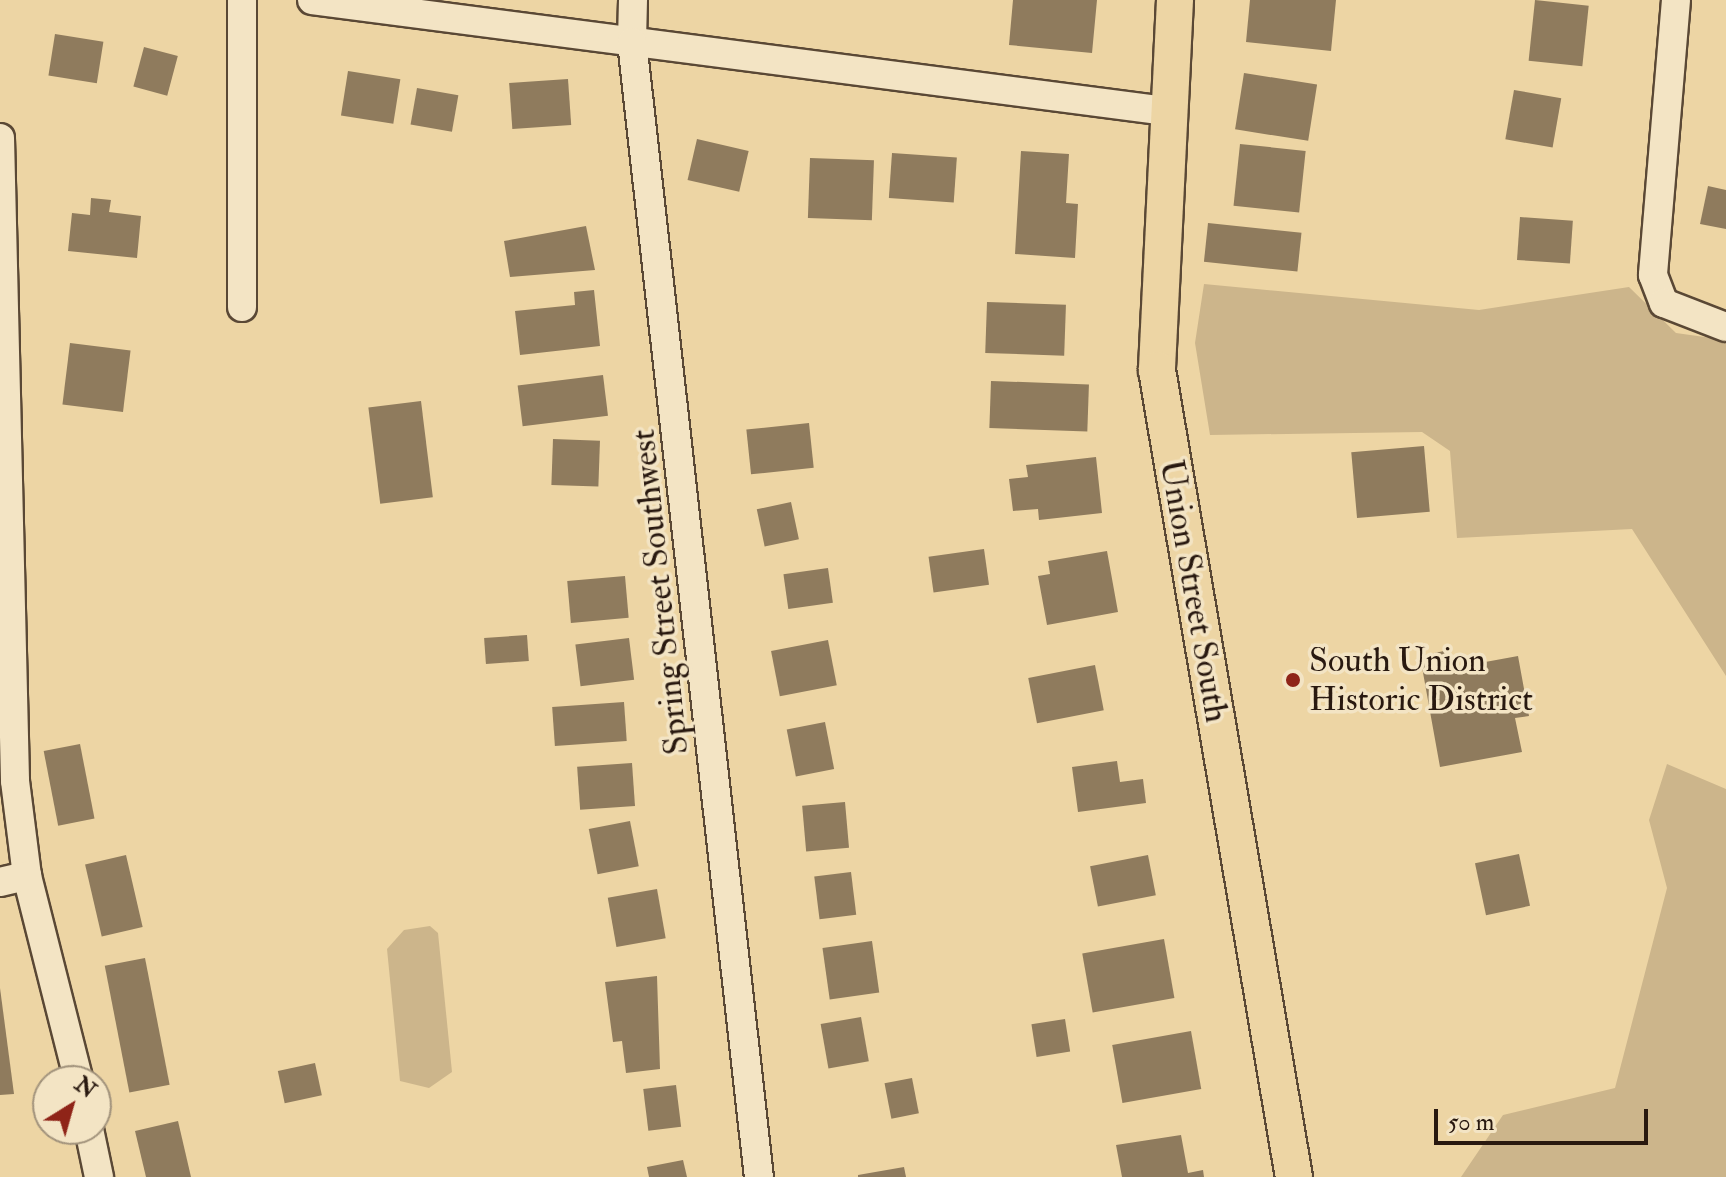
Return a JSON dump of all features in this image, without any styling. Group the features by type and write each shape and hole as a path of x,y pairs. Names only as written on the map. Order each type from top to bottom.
{"main road":[{"name":"Union Street South","path":"1175,0 1167,111 1157,370 1294,1177"}],"street":[{"path":"242,0 242,307"},
{"path":"312,0 1167,111"},
{"name":"Spring Street Southwest","path":"633,0 632,42 759,1177"},
{"path":"1676,0 1653,275 1664,303 1726,327"},
{"path":"0,138 15,781 14,879 74,1065"},
{"path":"92,1145 99,1177"}],"shaded area":[{"path":"1204,284 1479,310 1629,287 1676,333 1726,340 1726,676 1632,529 1457,538 1450,451 1422,432 1210,435 1195,343"},
{"path":"1667,764 1726,789 1726,1177 1461,1177 1503,1115 1615,1088 1667,888 1649,820"},
{"path":"430,926 438,933 452,1072 429,1088 400,1081 387,949 404,930"}],"building":[{"path":"1013,0 1097,0 1092,53 1009,45"},
{"path":"1250,0 1336,0 1331,51 1246,42"},
{"path":"1535,0 1589,6 1582,66 1529,61"},
{"path":"55,34 103,42 97,83 48,75"},
{"path":"144,47 178,56 167,96 133,87"},
{"path":"348,71 400,79 393,124 341,115"},
{"path":"1244,73 1317,85 1308,141 1235,129"},
{"path":"568,79 571,125 512,129 509,83"},
{"path":"417,88 458,95 452,132 411,124"},
{"path":"1514,90 1561,98 1553,148 1505,139"},
{"path":"697,139 749,151 739,192 688,180"},
{"path":"1240,144 1306,151 1299,213 1234,206"},
{"path":"1021,151 1069,154 1066,203 1078,204 1075,258 1015,254"},
{"path":"892,153 957,158 954,202 889,198"},
{"path":"810,158 874,160 872,220 808,218"},
{"path":"1708,186 1726,190 1726,229 1700,224"},
{"path":"91,198 111,200 109,212 141,216 137,258 68,251 72,213 90,215"},
{"path":"1520,217 1573,221 1570,264 1517,260"},
{"path":"1208,223 1301,233 1297,272 1204,262"},
{"path":"586,226 595,270 510,277 504,241"},
{"path":"594,290 600,346 520,355 515,311 575,305 574,292"},
{"path":"987,302 1066,305 1064,356 985,353"},
{"path":"70,343 131,350 123,412 62,405"},
{"path":"603,375 608,416 523,426 518,385"},
{"path":"991,381 1089,384 1087,431 989,428"},
{"path":"421,401 433,497 380,504 368,407"},
{"path":"809,423 814,468 751,474 746,430"},
{"path":"553,439 600,441 598,487 551,485"},
{"path":"1424,446 1430,512 1357,518 1351,452"},
{"path":"1096,457 1102,513 1039,520 1038,509 1013,511 1009,479 1028,477 1026,465"},
{"path":"791,502 799,539 765,546 757,509"},
{"path":"984,549 989,585 934,592 929,557"},
{"path":"1107,551 1118,612 1047,625 1038,576 1050,574 1048,561"},
{"path":"828,568 833,603 788,609 783,574"},
{"path":"625,576 629,618 571,623 567,581"},
{"path":"527,635 529,661 486,664 484,638"},
{"path":"629,638 634,680 581,686 575,645"},
{"path":"828,640 837,685 780,696 771,651"},
{"path":"1444,651 1447,669 1518,656 1529,716 1515,718 1522,752 1440,767 1420,656"},
{"path":"1095,665 1104,710 1037,723 1028,678"},
{"path":"624,702 627,741 555,746 552,707"},
{"path":"825,722 834,769 796,777 787,729"},
{"path":"80,744 95,819 58,826 44,751"},
{"path":"1117,761 1120,782 1143,779 1146,803 1078,812 1072,767"},
{"path":"632,763 635,806 580,810 577,767"},
{"path":"845,802 849,848 806,852 802,806"},
{"path":"630,821 639,866 598,874 589,829"},
{"path":"1519,854 1530,906 1486,915 1475,863"},
{"path":"126,855 143,927 102,937 85,864"},
{"path":"1148,855 1156,895 1098,907 1090,866"},
{"path":"851,872 856,915 820,919 814,877"},
{"path":"657,889 666,938 616,947 608,898"},
{"path":"1164,939 1174,998 1093,1013 1082,953"},
{"path":"872,941 879,992 830,999 822,948"},
{"path":"145,958 170,1085 129,1092 105,966"},
{"path":"657,976 660,1069 626,1073 622,1041 613,1042 605,982"},
{"path":"0,988 14,1094 0,1095"},
{"path":"861,1017 869,1061 828,1068 821,1024"},
{"path":"1065,1019 1070,1052 1037,1057 1031,1024"},
{"path":"1191,1031 1201,1089 1122,1103 1112,1045"},
{"path":"315,1063 322,1095 285,1103 278,1071"},
{"path":"912,1078 919,1113 891,1119 885,1083"},
{"path":"676,1085 681,1127 648,1131 643,1089"},
{"path":"178,1121 191,1177 146,1177 135,1131"},
{"path":"1181,1135 1188,1173 1203,1170 1204,1177 1122,1177 1116,1145"},
{"path":"683,1160 687,1177 649,1177 647,1167"},
{"path":"904,1167 906,1177 858,1177 858,1175"}],"place":[{"name":"South Union Historic District","path":"1293,680"}]}
